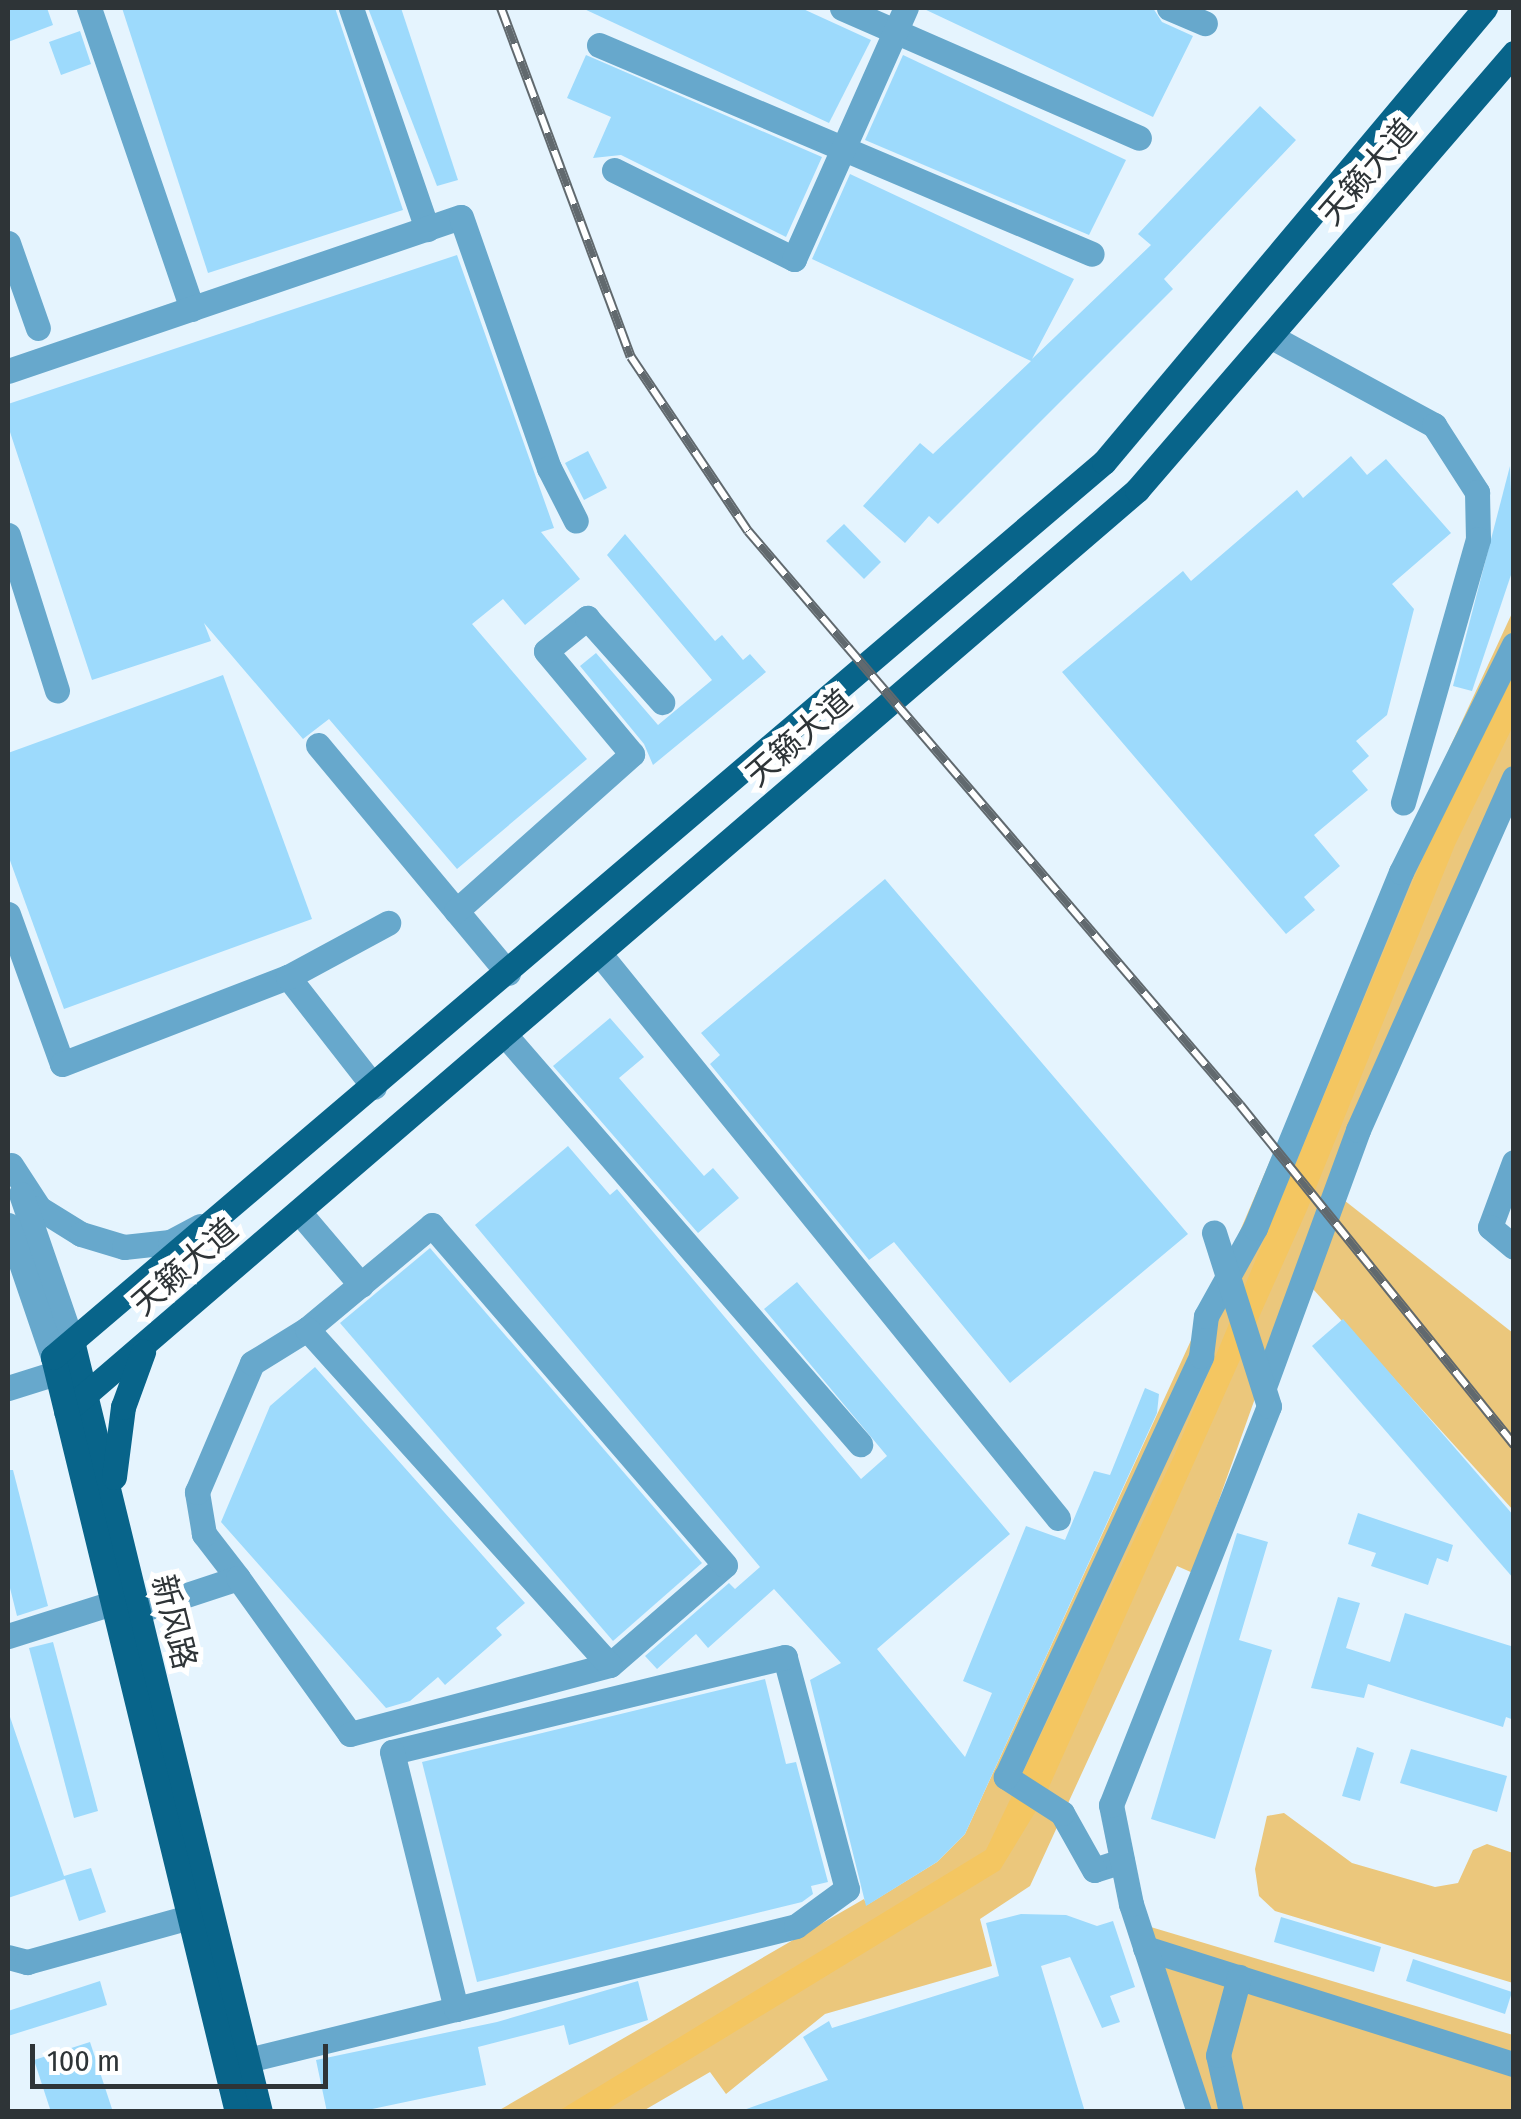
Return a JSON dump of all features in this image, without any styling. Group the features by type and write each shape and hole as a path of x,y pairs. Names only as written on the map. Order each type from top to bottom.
{"main road":[{"name":"天籁大道","path":"61,1358 1104,462 1484,8"},
{"name":"天籁大道","path":"75,1404 1137,490 1514,52"},
{"path":"117,1527 112,1456 134,1369 151,1339"},
{"name":"新风路","path":"61,1358 117,1527 260,2112"},
{"name":"新风路","path":"75,1404 112,1603 237,2112"}],"street":[{"path":"89,8 192,308"},
{"path":"351,8 427,229"},
{"path":"842,8 900,19 1138,138"},
{"path":"1169,8 1205,23"},
{"path":"614,170 794,258 900,19"},
{"path":"598,45 842,152 1092,254"},
{"path":"8,372 462,218 549,468 576,521"},
{"path":"8,243 38,328"},
{"path":"1270,336 1434,425 1477,492 1478,539 1403,803"},
{"path":"8,536 58,690"},
{"path":"456,911 632,754 546,652 587,618 662,702"},
{"path":"1122,1861 1094,1870 1048,1802 1006,1777 1193,1374 1206,1341 1206,1316 1228,1287 1412,846 1514,644"},
{"path":"318,744 508,973"},
{"path":"1260,1375 1358,1130 1514,778"},
{"path":"8,914 62,1064 288,977 388,923"},
{"path":"599,954 1058,1518"},
{"path":"288,977 374,1088"},
{"path":"505,1035 860,1444"},
{"path":"10,1159 39,1208 81,1234 124,1248 170,1242 230,1210"},
{"name":"新风路","path":"10,1159 61,1358"},
{"path":"1514,1162 1490,1227 1514,1247"},
{"path":"299,1212 360,1285"},
{"name":"新风路","path":"8,1225 61,1358"},
{"path":"432,1226 724,1565 610,1665 350,1734 204,1534 197,1492 252,1363 307,1330 432,1226"},
{"path":"1199,2112 1145,1948 1111,1805 1269,1406 1228,1287 1214,1233"},
{"path":"307,1330 610,1665"},
{"path":"8,1388 61,1358"},
{"path":"138,1611 238,1578"},
{"path":"8,1636 112,1603"},
{"path":"248,2060 796,1926 847,1888 786,1657 392,1752 456,2009"},
{"path":"8,1956 26,1962 189,1917"},
{"path":"1145,1948 1514,2064"},
{"path":"1231,2112 1218,2055 1239,1977"}],"shaded area":[{"path":"1513,611 1513,778 1313,1235 1193,1573 1177,1566 1030,1886 980,1919 992,1966 825,2014 726,2094 710,2072 643,2111 496,2112 864,1899 867,1905 937,1862 965,1834 1225,1266 1413,827"},
{"path":"1513,676 1513,726 1455,845 1307,1210 1045,1796 1000,1870 605,2111 557,2112 986,1850 1174,1456 1432,836"},
{"path":"1335,1193 1513,1333 1513,1510 1303,1278"},
{"path":"1284,1813 1352,1863 1435,1887 1458,1883 1473,1850 1487,1844 1513,1853 1513,1983 1275,1911 1259,1896 1255,1869 1267,1816"},
{"path":"1134,1922 1513,2035 1513,2111 1199,2111"}],"building":[{"path":"8,8 47,8 53,25 8,42"},
{"path":"122,8 335,8 403,210 208,273"},
{"path":"368,8 401,8 458,180 437,186"},
{"path":"582,8 801,8 871,40 829,123"},
{"path":"922,8 1153,8 1162,22 1193,36 1153,117"},
{"path":"80,31 91,64 61,75 49,42"},
{"path":"586,55 822,157 786,237 621,155 593,158 611,117 567,98"},
{"path":"903,55 1126,160 1089,235 865,140"},
{"path":"1260,106 1296,140 1164,279 1173,289 938,524 929,516 905,543 863,506 920,443 933,454 1031,361 812,259 850,174 1074,279 1032,359 1151,245 1138,234"},
{"path":"457,255 554,528 541,532 580,579 525,625 503,599 472,624 587,759 457,869 329,719 303,739 204,623 211,641 92,680 8,426 8,404"},
{"path":"588,451 607,488 584,500 565,463"},
{"path":"1351,456 1367,475 1386,459 1451,533 1392,584 1414,609 1387,715 1356,741 1369,756 1352,771 1368,790 1314,835 1340,866 1304,897 1315,910 1286,934 1062,672 1183,571 1191,581 1297,490 1303,498"},
{"path":"1510,466 1514,566 1472,691 1453,686"},
{"path":"844,524 881,562 864,579 826,541"},
{"path":"625,534 715,641 722,635 743,660 750,654 766,672 653,765 644,744 580,666 596,653 658,725 712,680 607,555"},
{"path":"223,675 312,919 64,1009 8,855 8,753"},
{"path":"885,879 1188,1234 1010,1383 894,1242 869,1260 710,1064 720,1055 701,1033"},
{"path":"610,1018 644,1057 619,1078 704,1176 713,1168 739,1198 698,1233 553,1066"},
{"path":"568,1146 610,1195 617,1189 861,1479 887,1456 764,1309 797,1282 1010,1534 877,1649 965,1757 992,1693 963,1681 1026,1526 1065,1540 1094,1471 1110,1475 1145,1388 1159,1394 1157,1413 965,1834 937,1862 866,1906 810,1680 841,1663 774,1589 708,1648 696,1634 657,1669 645,1656 729,1583 735,1589 760,1567 475,1225"},
{"path":"430,1248 702,1563 613,1641 340,1323"},
{"path":"1343,1319 1514,1516 1514,1579 1312,1346"},
{"path":"315,1367 525,1603 496,1628 502,1635 445,1685 438,1677 410,1701 386,1708 221,1522 270,1406"},
{"path":"8,1470 13,1470 48,1606 17,1616 8,1580"},
{"path":"1358,1513 1453,1545 1448,1562 1437,1558 1428,1585 1371,1566 1376,1553 1348,1544"},
{"path":"1237,1533 1268,1542 1239,1640 1272,1650 1215,1839 1151,1819"},
{"path":"1338,1597 1360,1603 1346,1648 1390,1662 1405,1613 1514,1647 1514,1720 1506,1717 1503,1727 1368,1684 1364,1698 1311,1688"},
{"path":"53,1642 98,1811 74,1818 29,1648"},
{"path":"765,1679 786,1764 796,1762 828,1882 811,1886 813,1894 802,1902 477,1982 422,1762"},
{"path":"8,1711 64,1876 91,1868 106,1912 79,1921 65,1879 8,1898"},
{"path":"1357,1747 1374,1753 1360,1801 1342,1796"},
{"path":"1411,1749 1507,1776 1497,1812 1400,1783"},
{"path":"1021,1914 1066,1915 1097,1926 1113,1921 1135,1987 1110,1996 1120,2022 1102,2028 1070,1957 1041,1966 1085,2112 738,2112 828,2080 803,2037 829,2021 832,2028 999,1976 986,1923"},
{"path":"1281,1917 1381,1947 1374,1972 1274,1942"},
{"path":"1413,1959 1512,1992 1505,2014 1406,1981"},
{"path":"100,1981 107,2005 8,2036 8,2011"},
{"path":"638,1981 648,2020 569,2045 564,2025 478,2047 486,2085 358,2112 327,2112 316,2060 497,2022"},
{"path":"90,2042 113,2112 51,2112 34,2060"}],"railway":[{"path":"501,8 631,357 748,531 1240,1105 1514,1445"}]}
